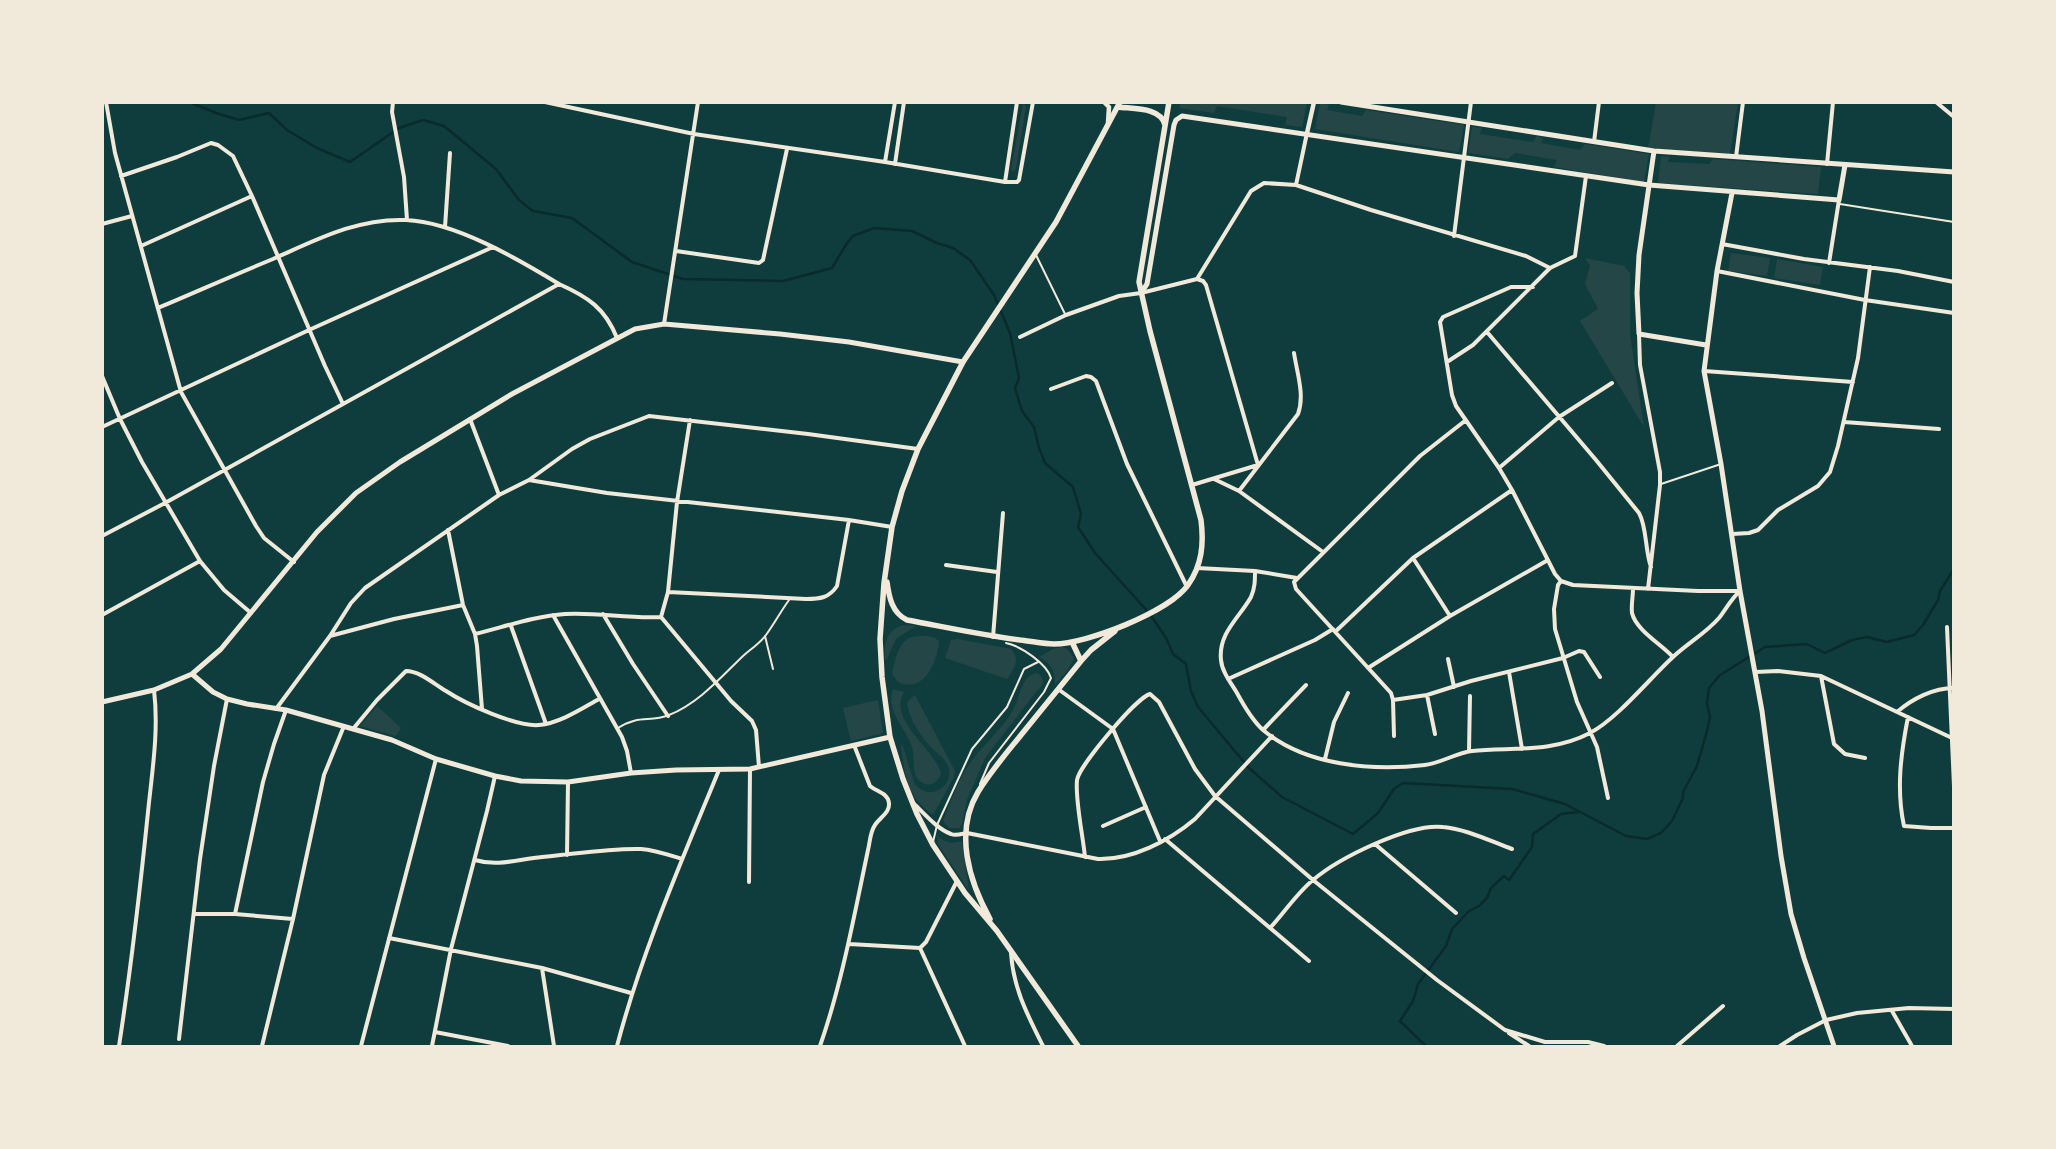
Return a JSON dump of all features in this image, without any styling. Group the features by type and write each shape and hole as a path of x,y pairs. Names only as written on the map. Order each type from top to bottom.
{"main road":[{"path":"886,575 891,603 901,617 908,620 993,637 1054,644 1092,637 1135,620 1156,609 1187,587 1198,568 1202,554 1203,532 1139,282 1169,102"},
{"path":"1341,102 1654,151 1954,172"},
{"path":"1078,1046 997,931 957,880 933,844 912,801 890,737 881,660 886,575 892,527 902,491 918,449 963,362 1035,253 1075,188 1119,105 1158,113 1165,127"},
{"path":"1141,293 1147,284 1174,125 1178,118 1186,116 1649,185 1839,202 1845,165"},
{"path":"1654,151 1639,255 1637,293 1639,334 1706,344"},
{"path":"1732,193 1717,271 1704,371 1770,762 1791,914 1834,1046"},
{"path":"102,702 154,690 192,674 221,649 317,532 356,493 400,462 470,419 550,372 635,329 664,324 850,342 963,362"},
{"path":"997,931 979,900 967,858 967,833 971,809 977,794 994,769 1082,661 1104,638 1123,625"},
{"path":"1072,642 1082,661"},
{"path":"192,674 213,692 227,699 286,710 344,726 392,740 436,758 495,776 520,781 568,782 631,773 750,769 890,737"}],"street":[{"path":"106,102 115,153 181,392 223,471 264,538 294,562"},
{"path":"393,102 392,112 404,177 406,220"},
{"path":"545,102 694,134 1005,182 1017,182 1019,180 1034,102"},
{"path":"664,324 698,102"},
{"path":"885,162 895,102"},
{"path":"895,164 904,102"},
{"path":"1005,182 1017,102"},
{"path":"1104,102 1109,107 1108,125"},
{"path":"1296,184 1314,102"},
{"path":"1454,236 1471,102"},
{"path":"1594,142 1599,102"},
{"path":"1736,157 1743,102"},
{"path":"1827,164 1832,102"},
{"path":"1936,102 1954,117"},
{"path":"121,176 211,143 218,145 232,156 252,196 343,404"},
{"path":"676,251 759,263 763,260 787,149"},
{"path":"445,227 450,153"},
{"path":"1446,362 1458,356 1487,332 1550,268 1575,256 1586,176"},
{"path":"1198,279 1251,190 1264,183 1296,184 1454,236 1526,256 1550,268"},
{"path":"141,246 252,196"},
{"path":"1829,263 1839,202"},
{"path":"102,224 132,216"},
{"path":"158,308 335,231 350,226 406,220 445,227 493,247 573,290 601,310 608,318 617,338"},
{"path":"1722,244 1954,282"},
{"path":"102,428 309,330 493,247"},
{"path":"1732,534 1758,530 1778,510 1825,480 1835,459 1853,382 1870,267"},
{"path":"1717,271 1865,300 1954,313"},
{"path":"1020,337 1066,316 1119,296 1141,293 1198,279 1202,281 1206,285 1258,465"},
{"path":"102,536 165,503 559,284"},
{"path":"1533,287 1511,287 1443,317 1440,322 1452,395 1459,412 1499,468 1561,581 1573,586 1740,591"},
{"path":"1487,332 1639,513 1642,520 1646,554 1651,567"},
{"path":"1639,334 1640,366 1657,456 1660,485 1648,589"},
{"path":"1239,491 1284,435 1298,414 1301,406 1294,353"},
{"path":"1704,371 1853,382"},
{"path":"102,376 120,420 165,503 200,561 224,590 251,613"},
{"path":"1051,389 1086,376 1091,376 1096,381 1127,464 1187,587"},
{"path":"1499,468 1559,417 1612,383"},
{"path":"276,709 330,636 351,603 361,592 499,495 529,480 572,449 636,420 649,416 690,420 918,449"},
{"path":"470,419 499,495"},
{"path":"661,617 668,592 677,502 690,420"},
{"path":"1295,580 1420,456 1466,420"},
{"path":"1844,422 1939,429"},
{"path":"1192,485 1258,465"},
{"path":"1214,479 1239,491 1323,552"},
{"path":"529,480 607,493 849,520 892,527"},
{"path":"1228,679 1335,630 1414,558 1512,490"},
{"path":"993,637 1003,512"},
{"path":"668,592 820,599 831,595 837,586 849,520"},
{"path":"448,530 463,605 475,634 481,679 482,709"},
{"path":"1414,558 1450,616"},
{"path":"1368,668 1450,616 1548,560"},
{"path":"102,615 200,561"},
{"path":"946,565 997,572"},
{"path":"1198,568 1255,571 1295,580"},
{"path":"1255,571 1255,586 1252,596 1234,620 1221,647 1221,660 1228,679 1246,708 1263,730 1286,745 1326,760 1350,765 1404,767 1438,762 1470,751 1522,750 1555,746 1591,732 1630,699 1673,656 1709,628 1720,617 1730,600 1740,591"},
{"path":"1295,580 1296,589 1387,688 1393,700 1394,736"},
{"path":"1561,581 1558,585 1554,609 1555,629 1577,702 1597,747 1608,798"},
{"path":"1633,588 1632,609 1634,618 1650,638 1673,656"},
{"path":"330,636 385,621 463,605"},
{"path":"475,634 553,615 603,614 644,618 661,617"},
{"path":"603,614 633,664 668,716"},
{"path":"553,615 617,728 627,751 631,773"},
{"path":"661,617 738,709 752,721 756,730 760,767"},
{"path":"511,626 546,724"},
{"path":"1947,627 1954,786"},
{"path":"1393,700 1428,695 1563,658 1579,651 1584,652 1600,677"},
{"path":"1448,659 1454,687"},
{"path":"1754,669 1821,676 1952,738"},
{"path":"353,729 377,700 406,671 416,673 467,704 529,724 546,724 568,716 599,699"},
{"path":"1509,672 1522,750"},
{"path":"1821,676 1834,744 1845,754 1865,758"},
{"path":"1263,730 1306,685"},
{"path":"1897,712 1916,698 1951,688"},
{"path":"1058,689 1113,729 1160,842"},
{"path":"119,1046 133,950 146,834 156,725 154,690"},
{"path":"1326,760 1334,722 1348,693"},
{"path":"1085,856 1078,779 1082,768 1113,729 1150,694 1159,702 1195,769 1215,796 1313,880 1437,980 1529,1046"},
{"path":"1428,695 1435,734"},
{"path":"1470,696 1470,751"},
{"path":"178,1039 203,832 227,699"},
{"path":"235,914 263,782 286,710"},
{"path":"1908,717 1900,757 1900,790 1904,825 1906,827 1954,828"},
{"path":"262,1046 293,919 324,775 344,726"},
{"path":"912,801 937,825 950,834 967,833 1085,856 1113,859 1137,852 1181,831 1272,736"},
{"path":"820,1046 849,944 872,831 888,811 889,806 887,797 870,786 854,745"},
{"path":"361,1046 436,758"},
{"path":"749,882 750,769"},
{"path":"617,1046 632,993 682,858 720,770"},
{"path":"432,1046 451,949 495,776"},
{"path":"567,855 568,782"},
{"path":"1103,826 1146,807"},
{"path":"1270,928 1313,880 1394,835 1410,830 1441,826 1466,832 1512,850"},
{"path":"1166,839 1309,961"},
{"path":"1375,844 1456,913"},
{"path":"475,860 499,864 540,857 622,849 644,850 682,858"},
{"path":"849,944 920,948 926,942 957,880"},
{"path":"194,914 235,914 293,919"},
{"path":"389,938 542,968 632,993"},
{"path":"920,948 965,1046"},
{"path":"1011,951 1012,971 1018,995 1043,1046"},
{"path":"542,968 554,1046"},
{"path":"1677,1046 1723,1006"},
{"path":"1780,1046 1826,1020 1857,1013 1909,1008 1954,1009"},
{"path":"1892,1011 1912,1046"},
{"path":"1505,1030 1545,1042 1588,1042 1604,1046"},
{"path":"435,1032 508,1046"}],"lane":[{"path":"1839,202 1954,222"},
{"path":"1035,253 1066,316"},
{"path":"1660,485 1721,464"},
{"path":"617,728 629,721 668,716 683,708 716,683 765,636 791,598"},
{"path":"765,636 773,670"},
{"path":"977,794 988,763 1050,684 1049,672 1038,662 1022,648 1006,644"},
{"path":"933,844 937,825 972,750 1007,707 1024,669 1038,662"}],"shaded area":[{"path":"1181,102 1307,103 1302,127 1285,125 1287,117 1217,106 1214,113 1179,108"},
{"path":"1023,103 1026,106 1016,169 1013,172 1011,170"},
{"path":"1320,103 1329,105 1327,110 1362,116 1366,110 1464,125 1459,152 1315,129"},
{"path":"1656,103 1738,103 1730,154 1648,149"},
{"path":"1472,127 1482,128 1480,134 1533,142 1537,136 1543,138 1541,143 1580,150 1585,144 1649,154 1644,182 1554,167 1557,160 1515,153 1508,159 1468,153"},
{"path":"1661,156 1670,157 1668,162 1709,164 1713,159 1821,167 1818,194 1658,183"},
{"path":"1731,253 1770,258 1767,276 1728,271"},
{"path":"1585,258 1624,266 1630,273 1630,335 1644,427 1580,321 1598,309 1585,284 1590,266"},
{"path":"1777,259 1823,267 1820,285 1774,278"},
{"path":"903,625 916,626 896,639 885,660 887,638 893,630"},
{"path":"928,636 939,641 938,650 928,674 915,684 907,685 898,682 893,675 893,667 903,644 907,639 913,637"},
{"path":"958,639 1011,649 1016,660 1014,668 1007,679 945,658 951,640"},
{"path":"1062,647 1067,649 1074,658 1068,670 1055,685 1052,668 1039,657 1053,649"},
{"path":"1037,673 1042,677 1042,685 985,758 967,800 962,824 959,828 949,828 943,821 965,771 976,755 1008,718 1024,682 1027,678"},
{"path":"893,689 904,692 901,703 902,714 914,734 937,764 941,774 933,783 926,784 921,782 915,774 912,747 897,719 892,705"},
{"path":"915,695 955,771 954,777 933,815 918,801 909,785 904,767 902,744 915,785 921,789 933,792 941,789 948,779 949,770 942,757 929,745 916,728 907,702"},
{"path":"878,700 883,733 851,741 843,708"},
{"path":"377,706 401,728 396,736 360,726"},
{"path":"937,835 948,842 962,841 969,891 938,844"}],"waterway":[{"path":"189,102 239,120 269,113 287,130 317,148 350,162 399,128 423,120 444,126 496,169 519,200 533,211 572,218 632,262 683,279 783,281 832,268 853,236 874,228 912,231 937,243 953,248 970,260 994,295 1010,333 1019,378 1015,388 1022,411 1034,427 1045,463 1073,487 1081,514 1078,527 1095,553 1150,614 1166,638 1173,654 1186,664 1191,691 1198,707 1249,768 1282,797 1353,834 1378,813 1394,789 1403,783 1512,789 1565,804 1626,836 1647,839 1661,833 1672,821 1683,798 1683,792 1697,766 1710,717 1707,703 1709,688 1720,675 1765,647 1807,644 1825,653 1852,640 1867,637 1887,642 1914,635 1923,625 1938,600 1940,591 1954,569"},
{"path":"1426,1046 1400,1021 1413,1001 1418,984 1446,946 1452,929 1469,911 1479,906 1487,898 1491,888 1504,876 1509,880 1532,847 1533,834 1561,814 1578,812"}]}
